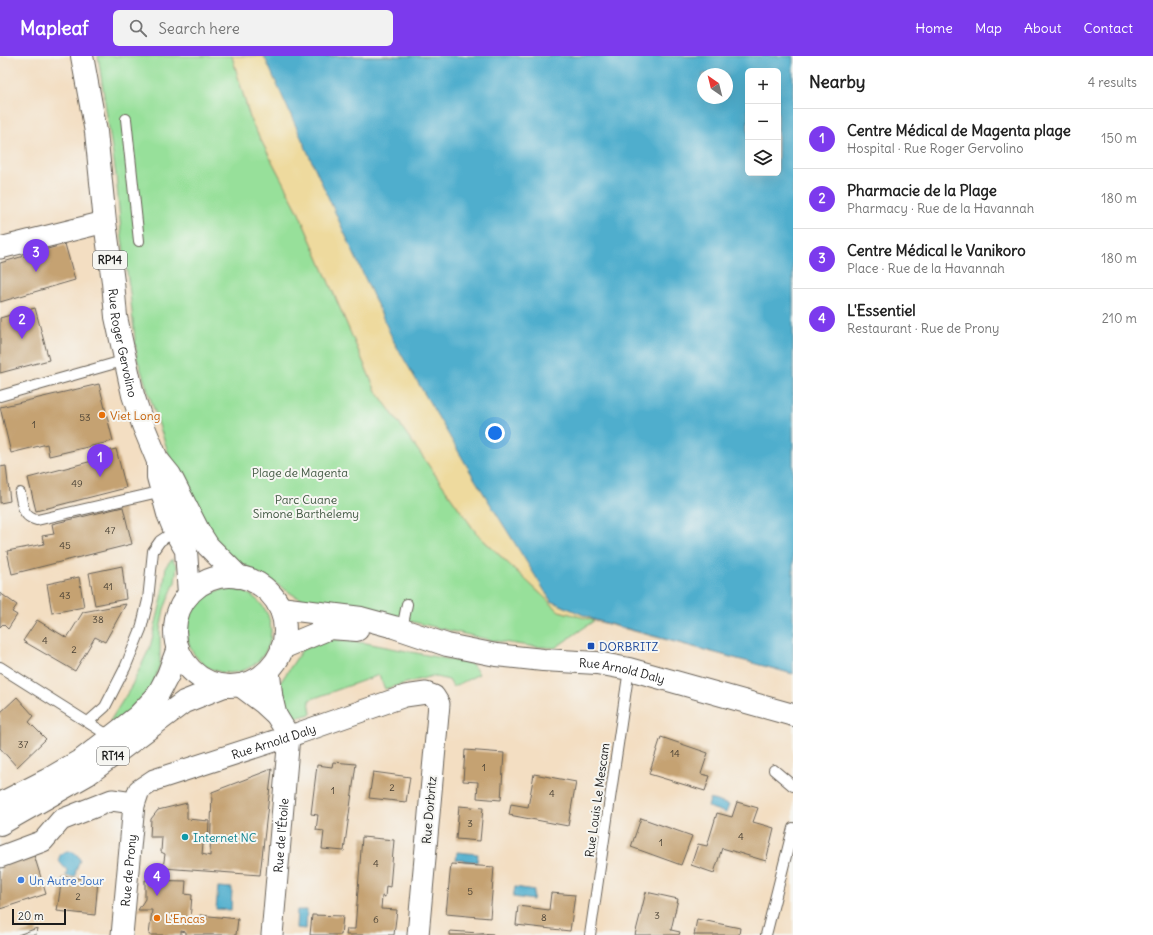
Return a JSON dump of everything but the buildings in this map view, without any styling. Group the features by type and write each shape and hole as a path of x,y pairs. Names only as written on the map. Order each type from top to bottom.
{"main road":[{"name":"Rue Roger Gervolino","path":"82,56 96,132 116,317 133,395 143,425 158,459 158,477 169,489 191,519 204,541 239,577"},
{"name":"Rue Roger Gervolino","path":"169,489 168,514 175,531 186,550 190,594"},
{"path":"225,576 239,577 252,580 273,596 280,608 284,621 285,635 282,648 277,660 269,670 250,682 231,686 208,682 195,674 185,662 178,648 175,634 176,620 181,606 190,594 200,586 225,576"},
{"name":"Rue Arnold Daly","path":"280,608 361,618 447,645"},
{"name":"Rue Arnold Daly","path":"282,648 330,628 355,630 401,640 447,645 496,655 543,660 597,663 629,669 793,715"},
{"name":"RT14","path":"0,804 47,780 83,759 138,717 157,696 168,675 178,648"},
{"name":"RT14","path":"0,824 88,774 184,702 231,686"}],"street":[{"path":"0,248 105,222"},
{"path":"269,670 272,698 276,715"},
{"path":"231,686 263,703 276,715 289,736"},
{"name":"Rue Arnold Daly","path":"134,805 139,790 154,780 405,696 426,693"},
{"name":"Rue Dorbritz","path":"418,935 439,704 434,696 426,693"},
{"name":"Rue de l'Étoile","path":"272,935 289,736"},
{"path":"0,857 43,841 61,820 112,800 134,805"},
{"name":"Rue de Prony","path":"122,935 134,805"}],"lane":[{"path":"126,119 139,240"},
{"path":"0,396 126,360"},
{"path":"20,493 25,513 31,518 37,520 169,489"},
{"path":"83,759 91,746 92,725 105,707 125,668 141,629 148,600 153,551 160,541 175,531"},
{"path":"402,630 407,604"},
{"path":"0,667 103,732 117,733"},
{"name":"Rue Louis Le Mescam","path":"590,935 629,669"},
{"path":"774,770 793,786"},
{"path":"766,935 793,828"}],"green space":[{"name":"Plage de Magenta","path":"98,56 232,56 251,121 298,211 375,389 477,534 559,611 595,620 555,648 490,640 366,611 310,603 295,596 269,579 242,566 214,541 174,470 137,358 121,231 116,175"},
{"path":"172,559 177,566 175,582 164,609 160,630 160,664 151,689 113,725 110,721 130,689 150,647 162,598 166,566"},
{"path":"229,589 237,590 252,596 264,608 270,623 270,639 264,654 252,666 237,672 229,673 221,672 206,666 194,654 188,639 187,631 188,623 194,608 206,596 221,590"},
{"path":"332,639 366,643 472,664 479,674 453,687 449,680 432,676 385,689 379,675 309,700 311,714 295,718 290,714 280,683 302,650"}],"sand":[{"path":"232,56 397,56 790,673 559,611 477,534 375,389 298,211 251,121"}],"water":[{"path":"264,56 793,56 793,674 595,620 551,601 474,478 394,342"},
{"path":"710,799 729,805 726,813 708,807"},
{"path":"67,851 75,853 80,860 75,877 66,876 67,870 59,860 60,855"},
{"path":"457,852 478,854 477,862 456,860"},
{"path":"218,887 232,888 231,910 216,909"},
{"path":"515,887 534,890 533,900 513,897"},
{"path":"297,910 307,910 306,929 296,928"}],"place":[{"name":"Centre Médical le Vanikoro","path":"36,272"},
{"name":"Pharmacie de la Plage","path":"22,339"},
{"name":"Viet Long","path":"102,415"},
{"name":"Centre Médical de Magenta plage","path":"100,477"},
{"name":"DORBRITZ","path":"591,646"},
{"name":"Internet NC","path":"185,837"},
{"name":"Un Autre Jour","path":"21,880"},
{"name":"L'Essentiel","path":"157,896"},
{"name":"L'Encas","path":"157,918"}],"park label":[{"name":"Parc Cuane Simone Barthelemy","path":"306,506"}]}
